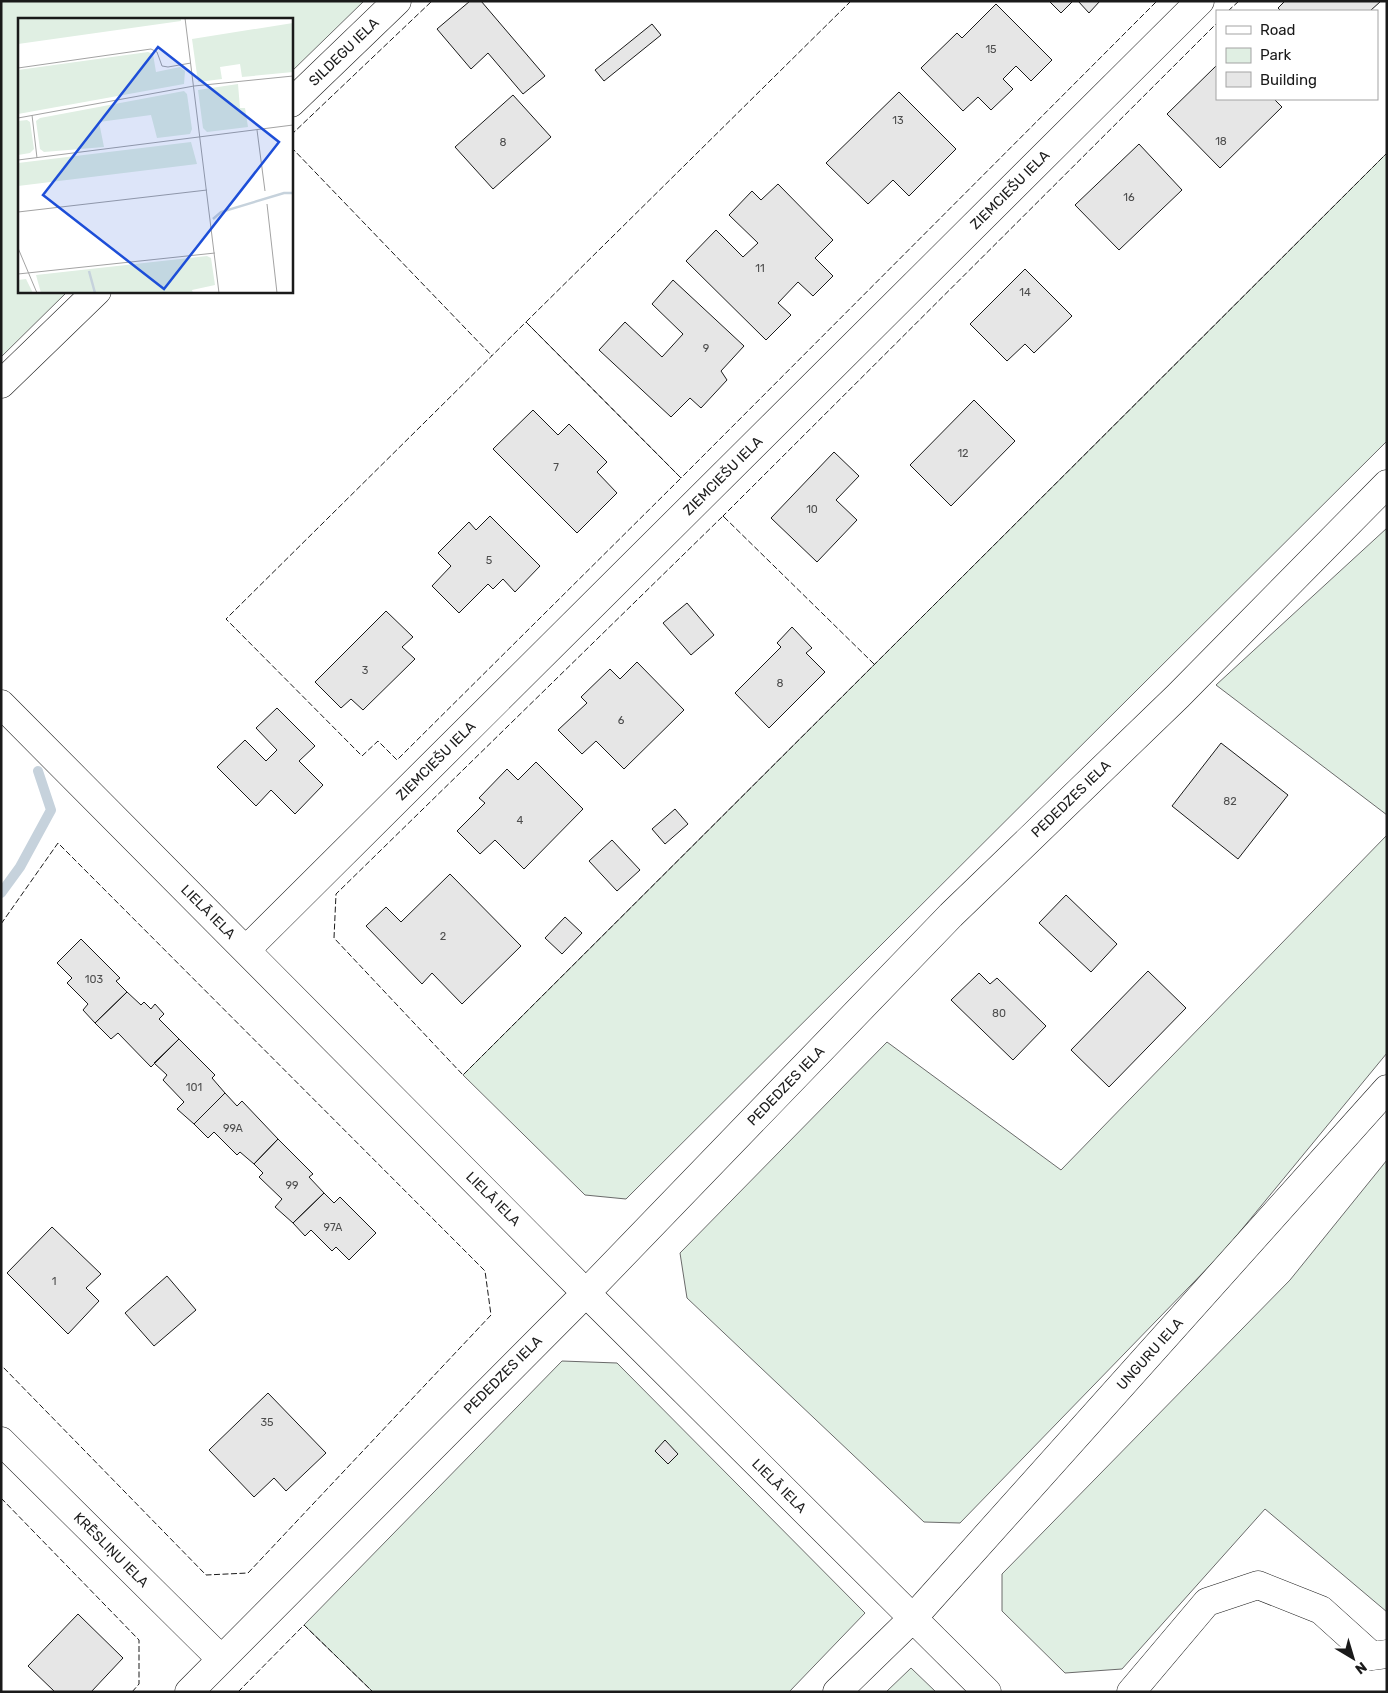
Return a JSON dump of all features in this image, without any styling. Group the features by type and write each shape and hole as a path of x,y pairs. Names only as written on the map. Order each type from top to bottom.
{"street":[{"name":"SILDEGU IELA","path":"292,102 396,1"},
{"name":"ZIEMCIEŠU IELA","path":"246,950 1200,1"},
{"path":"1,384 96,292"},
{"name":"PEDEDZES IELA","path":"189,1692 586,1293 951,915 1178,696 1387,484"},
{"name":"LIELĀ IELA","path":"1,704 586,1293 987,1692"},
{"name":"UNGURU IELA","path":"837,1692 912,1619 1387,1089"},
{"name":"KRĒSLIŅU IELA","path":"1,1441 221,1659"},
{"path":"1131,1692 1206,1602 1258,1585 1321,1610 1372,1656 1387,1654"}],"green space":[{"path":"1,1 364,1 292,71 292,18 18,18 18,292 67,292 1,357"},
{"path":"1387,153 1387,441 626,1199 585,1195 463,1075"},
{"path":"1387,528 1387,815 1216,685"},
{"path":"1387,835 1387,1053 1224,1251 960,1523 924,1522 687,1298 680,1253 887,1042 1061,1170"},
{"path":"1387,1160 1387,1612 1265,1509 1122,1669 1065,1673 1002,1611 1002,1574 1290,1280"},
{"path":"562,1361 617,1363 865,1613 789,1692 373,1692 304,1625"},
{"path":"911,1668 936,1692 886,1692"}],"building":[{"path":"470,1 481,1 545,76 523,94 488,53 471,69 437,29"},
{"path":"1049,1 1073,1 1061,13"},
{"path":"1078,1 1100,1 1089,13"},
{"path":"1285,1 1381,1 1371,10 1280,10 1278,8"},
{"path":"996,4 1052,60 1031,81 1016,66 1003,79 1013,89 991,110 978,97 963,111 921,68 957,33 962,38"},
{"path":"652,24 661,35 604,81 595,70"},
{"path":"1216,66 1216,100 1275,100 1282,107 1220,168 1167,114"},
{"path":"899,92 956,149 909,196 893,180 868,204 826,163"},
{"path":"513,95 551,137 493,189 455,147"},
{"path":"1139,144 1182,190 1119,250 1075,205"},
{"path":"778,184 833,240 815,258 833,276 813,296 798,282 778,303 791,315 766,340 686,261 716,230 743,257 758,243 729,215 752,191 761,200"},
{"path":"1025,269 1072,316 1034,353 1025,344 1007,361 970,324"},
{"path":"673,280 744,346 721,371 727,380 701,408 690,398 671,417 599,350 625,322 662,357 683,334 652,304"},
{"path":"974,400 1015,441 951,506 910,465"},
{"path":"533,410 558,435 569,424 607,462 597,472 617,493 577,533 493,449"},
{"path":"834,452 859,476 836,500 857,520 817,562 771,518"},
{"path":"490,516 540,566 515,592 503,579 493,589 488,584 459,613 432,586 451,566 438,553 469,522 476,530"},
{"path":"687,603 714,635 691,655 663,623"},
{"path":"386,611 413,637 402,647 415,659 363,710 351,699 341,708 315,682"},
{"path":"792,627 812,648 806,653 825,672 769,728 735,693 781,647 777,643"},
{"path":"637,662 684,710 624,769 596,741 582,754 558,730 587,703 581,697 610,669 620,679"},
{"path":"277,708 315,746 299,761 323,785 295,814 271,790 256,806 217,767 245,740 266,761 277,750 256,728"},
{"path":"1221,743 1288,795 1238,859 1172,806"},
{"path":"536,762 583,809 524,869 495,840 480,854 457,831 485,803 479,798 507,769 518,780"},
{"path":"675,809 688,824 665,844 652,829"},
{"path":"612,840 640,870 617,891 589,861"},
{"path":"450,874 521,946 462,1004 432,973 422,984 366,926 386,907 401,922"},
{"path":"1066,895 1117,944 1091,972 1039,923"},
{"path":"565,917 582,933 562,954 545,938"},
{"path":"81,939 120,978 116,981 127,992 95,1023 83,1010 88,1004 67,983 72,978 57,963"},
{"path":"1148,971 1186,1008 1109,1087 1071,1050"},
{"path":"979,973 990,984 997,978 1046,1026 1013,1060 951,1000"},
{"path":"127,992 141,1005 144,1002 151,1009 155,1004 164,1014 159,1019 179,1039 151,1067 118,1033 111,1039 95,1023"},
{"path":"179,1039 215,1075 212,1078 225,1093 194,1124 177,1109 184,1102 163,1080 167,1075 154,1063"},
{"path":"225,1093 237,1106 242,1101 278,1139 254,1164 240,1152 237,1155 214,1132 208,1138 194,1124"},
{"path":"278,1139 313,1174 309,1177 324,1193 293,1223 275,1207 282,1199 259,1177 263,1173 254,1164"},
{"path":"324,1193 334,1203 340,1197 376,1233 349,1260 336,1247 332,1251 311,1230 305,1236 293,1223"},
{"path":"52,1227 101,1274 86,1288 99,1301 68,1334 7,1273"},
{"path":"167,1276 196,1310 154,1346 125,1313"},
{"path":"268,1393 326,1453 286,1491 274,1478 254,1497 209,1450"},
{"path":"665,1440 678,1454 668,1464 655,1451"},
{"path":"78,1614 123,1658 91,1692 55,1692 28,1666"}],"waterway":[{"path":"1,893 20,867 51,810 38,771"}],"fence":[{"path":"292,134 432,1"},
{"path":"851,1 526,322 681,478 1157,1"},
{"path":"1229,10 1239,1"},
{"path":"724,517 1216,24"},
{"path":"292,148 492,356"},
{"path":"874,664 723,516 336,894 334,938 463,1075 1387,153"},
{"path":"526,322 681,478 397,760 378,741 362,756 226,619 526,322"},
{"path":"1,924 58,843 485,1271 491,1315 248,1573 206,1575 1,1365"},
{"path":"1,1498 139,1640 139,1684 132,1692"},
{"path":"238,1692 304,1625 373,1692"}]}
